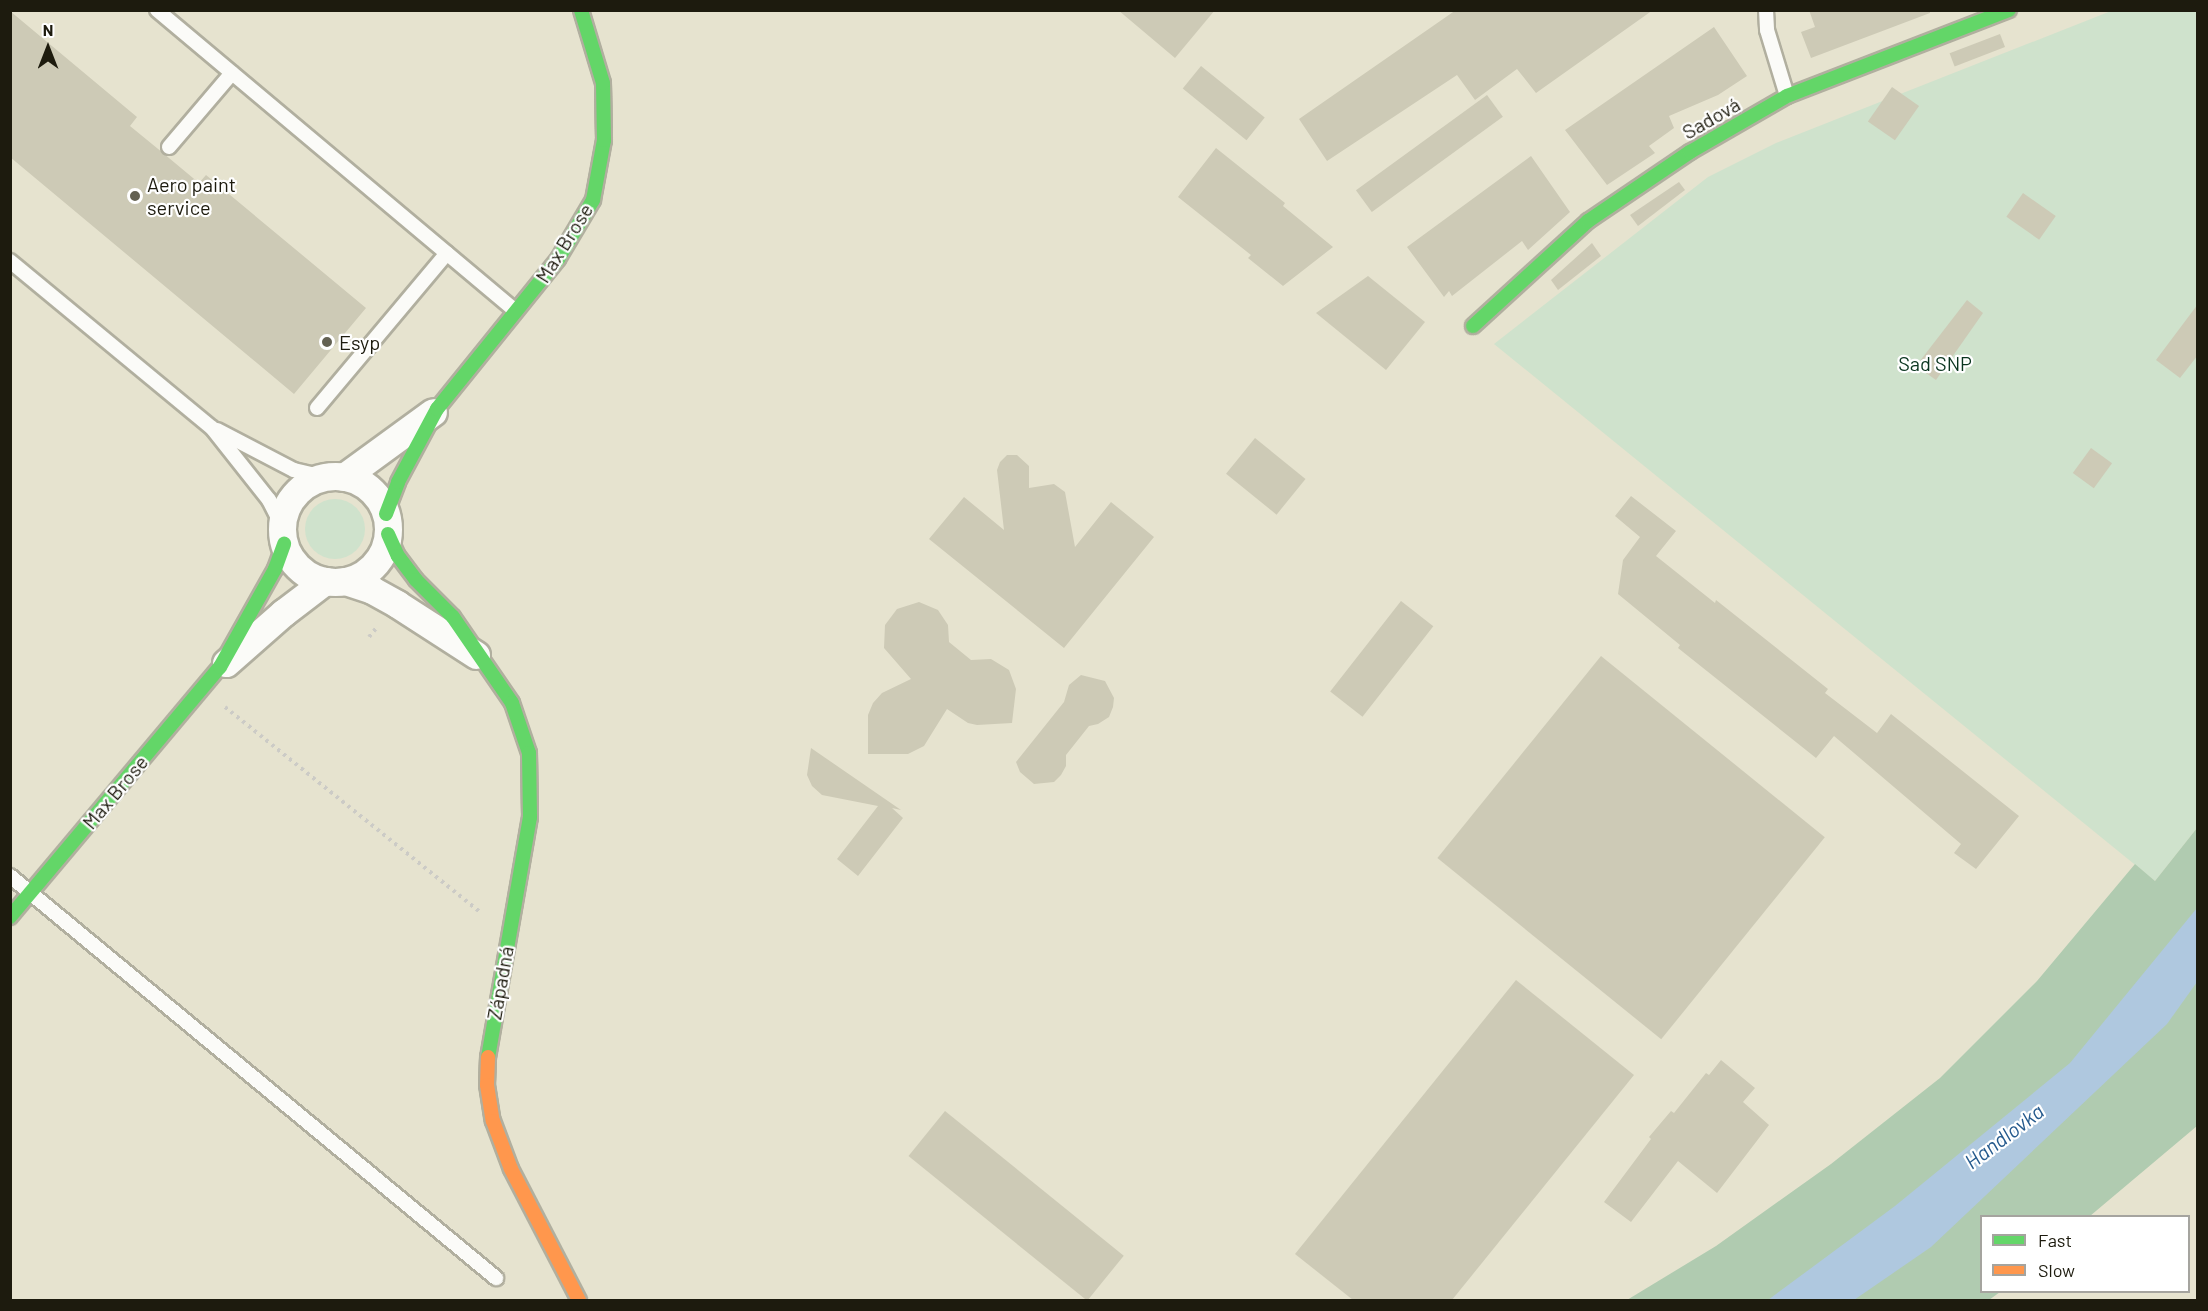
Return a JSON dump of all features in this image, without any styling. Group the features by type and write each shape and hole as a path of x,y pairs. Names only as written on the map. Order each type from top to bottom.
{"street":[{"name":"Max Brose","path":"220,667 249,646 283,613 335,581 371,568 382,553 398,482 436,409 518,312 558,260 593,200 604,140 603,83 591,36 581,10"},
{"name":"Sadová","path":"1473,326 1588,221 1690,152 1787,96 2009,10"},
{"name":"Max Brose","path":"10,917 220,667 275,569 292,497 307,484 334,477 436,409"},
{"path":"334,477 370,489 387,524"},
{"name":"Západná","path":"387,524 398,556 416,580 453,617 512,703 529,753 530,817 489,1043 487,1085 493,1121 511,1169 579,1300"},
{"path":"282,534 299,568 335,581"},
{"name":"Západná","path":"335,581 372,590 481,659"}],"lane":[{"path":"157,10 518,312"},
{"path":"1766,10 1767,30 1787,96"},
{"path":"169,147 232,73"},
{"path":"317,408 447,253"},
{"path":"10,261 212,428 294,470 334,477"},
{"path":"212,428 268,500 282,534"},
{"path":"10,876 496,1278"}],"path":[{"path":"218,701 488,918"}],"green space":[{"name":"Sad SNP","path":"2111,11 2197,11 2197,828 2155,881 1494,344 1708,177 1776,143"},
{"path":"335,499 356,508 365,529 356,550 335,559 314,550 305,529 314,508"},
{"path":"2197,828 2197,1126 2091,1215 1980,1215 1980,1293 1999,1293 1989,1300 1627,1300 1716,1246 1831,1164 1940,1078 2037,981 2135,864 2155,881"}],"water":[{"name":"Handlovka","path":"2197,908 2197,982 2167,1024 1931,1247 1854,1300 1768,1300 1895,1206 2070,1063"}],"building":[{"path":"1118,10 1215,10 1175,58"},
{"path":"1456,10 1653,10 1536,93 1517,69 1475,100 1457,75 1327,161 1299,119"},
{"path":"1809,10 1930,10 1930,13 1811,58 1801,32 1815,27"},
{"path":"10,11 137,117 130,126 199,183 206,175 366,308 294,394 10,157"},
{"path":"1714,27 1747,76 1718,95 1669,116 1674,128 1649,146 1655,153 1607,185 1565,130"},
{"path":"2000,34 2005,47 1955,66 1950,53"},
{"path":"1201,66 1265,118 1246,140 1183,89"},
{"path":"1892,87 1919,106 1895,140 1868,121"},
{"path":"1487,95 1503,117 1372,212 1356,190"},
{"path":"1216,148 1285,203 1283,206 1333,247 1283,286 1248,258 1251,255 1178,197"},
{"path":"1531,156 1570,212 1528,250 1522,241 1452,296 1449,291 1444,297 1407,247"},
{"path":"1679,182 1685,190 1638,226 1630,215"},
{"path":"2023,193 2056,216 2039,240 2006,217"},
{"path":"1592,243 1601,256 1558,290 1551,280"},
{"path":"1368,276 1425,322 1386,370 1316,313"},
{"path":"1967,300 1983,313 1936,380 1916,366"},
{"path":"2198,304 2198,355 2180,378 2156,360"},
{"path":"1255,438 1306,479 1277,515 1226,474"},
{"path":"2091,448 2112,463 2094,488 2073,473"},
{"path":"1007,455 1017,455 1029,466 1029,488 1054,484 1065,492 1075,547 1111,502 1154,537 1064,648 929,539 964,497 1004,530 997,470 1000,462"},
{"path":"1631,496 1676,531 1656,556 1715,603 1716,600 1828,689 1825,693 1877,733 1891,714 2019,816 1976,869 1954,853 1961,844 1834,736 1816,758 1678,648 1680,645 1618,594 1623,560 1640,537 1615,516"},
{"path":"1401,601 1433,626 1363,717 1330,692"},
{"path":"919,602 938,610 948,625 949,642 971,660 991,659 1009,670 1016,689 1012,723 977,725 968,723 947,709 924,746 908,754 868,754 868,715 873,703 882,693 911,679 884,648 885,625 897,609"},
{"path":"1601,656 1825,837 1661,1039 1437,858"},
{"path":"1081,675 1105,681 1114,698 1109,717 1098,724 1089,726 1066,755 1066,766 1054,782 1034,784 1020,772 1016,762 1064,702 1069,685"},
{"path":"811,748 901,810 892,808 903,818 858,876 837,859 878,806 822,795 812,786 807,775"},
{"path":"1516,980 1634,1075 1452,1300 1353,1300 1295,1254"},
{"path":"1721,1060 1755,1088 1743,1102 1769,1125 1717,1193 1678,1161 1631,1222 1604,1202 1651,1139 1649,1137 1671,1111 1674,1113 1706,1073 1709,1075"},
{"path":"945,1111 1124,1256 1086,1300 908,1156"}],"traffic: fast":[{"path":"386,514 398,482 437,409 558,259 593,200 604,140 603,83 581,10"},
{"path":"1473,326 1588,221 1690,152 1787,96 2009,10"},
{"path":"388,534 398,556 416,580 453,617 512,703 529,753 530,817 488,1057"},
{"path":"10,917 220,667 275,569 284,544"}],"traffic: slow":[{"path":"488,1057 487,1085 493,1121 511,1169 579,1300"}],"place":[{"name":"Aero paint service","path":"135,196"},
{"name":"Esyp","path":"327,342"}]}
